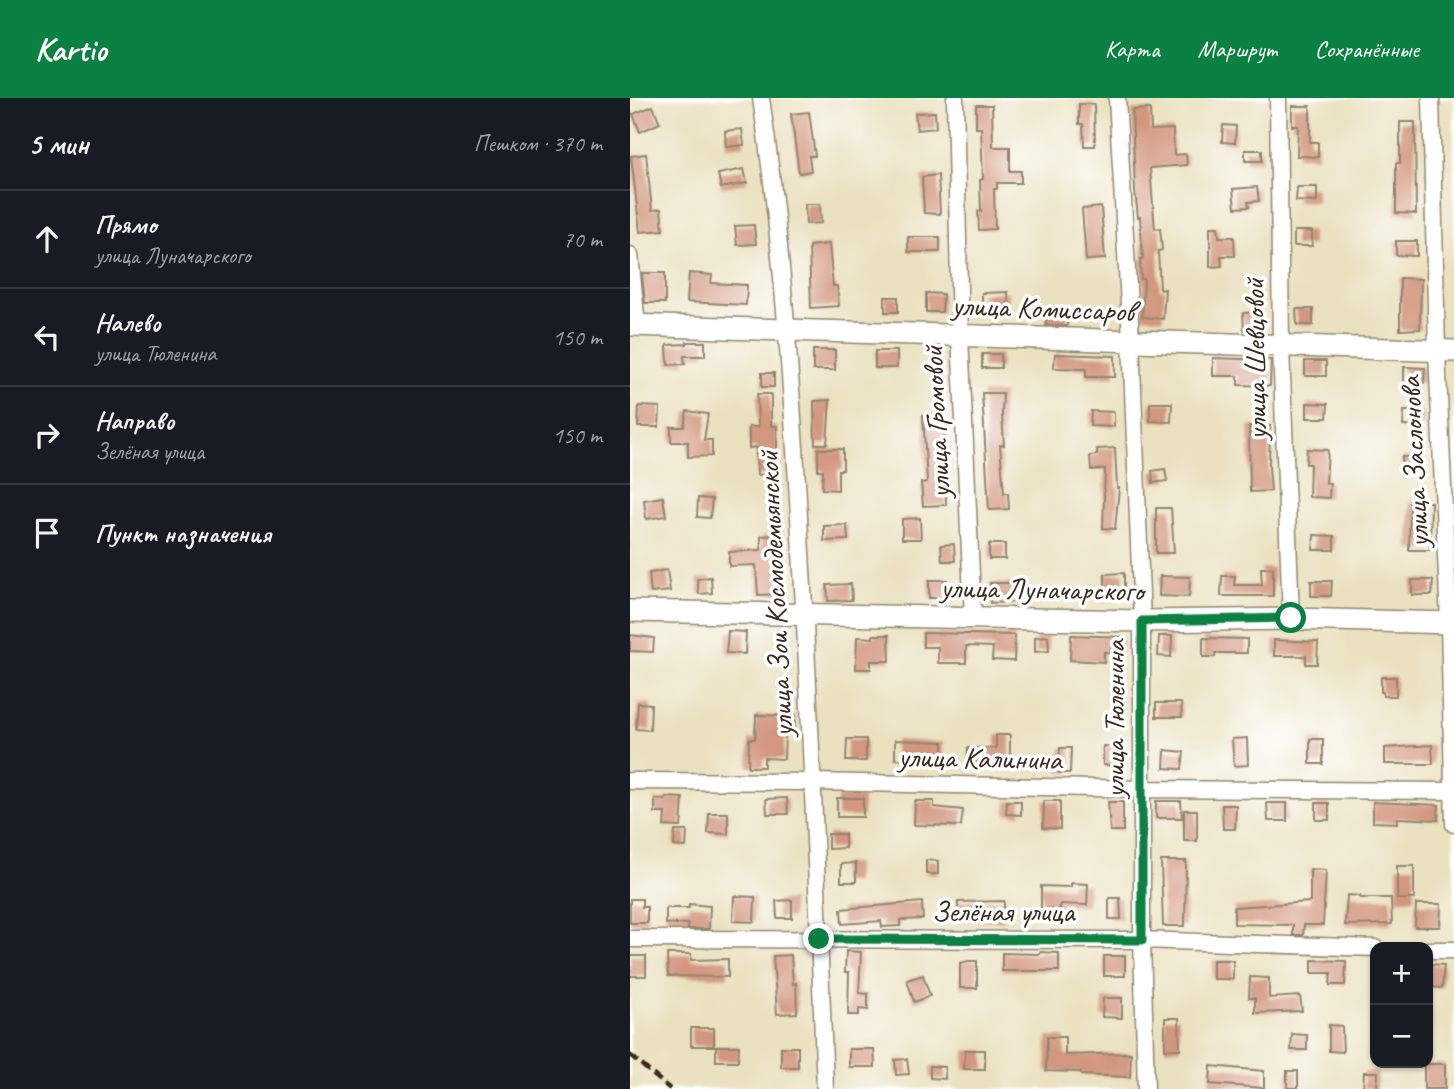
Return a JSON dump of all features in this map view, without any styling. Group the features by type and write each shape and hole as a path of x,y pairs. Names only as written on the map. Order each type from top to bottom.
{"main road":[{"name":"улица Комиссаров","path":"633,326 1446,351"},
{"name":"улица Луначарского","path":"630,611 1142,621 1291,618 1452,623"}],"street":[{"name":"улица Зои Космодемьянской","path":"761,98 774,183 788,331 814,782 825,1089"},
{"name":"улица Громовой","path":"955,98 960,335 973,618"},
{"name":"улица Тюленина","path":"1117,98 1131,340 1142,621 1142,940 1146,1089"},
{"name":"улица Шевцовой","path":"1278,98 1281,345 1291,618"},
{"name":"улица Заслонова","path":"1431,98 1446,351 1454,824"},
{"path":"630,255 633,326"},
{"name":"улица Калинина","path":"630,781 1453,791"},
{"name":"Зелёная улица","path":"630,939 1142,940 1370,948"},
{"path":"1433,950 1454,950"}],"building":[{"path":"1079,104 1094,104 1095,146 1084,146 1083,124 1079,124"},
{"path":"976,105 992,105 993,147 1010,147 1010,171 1021,171 1021,183 997,183 997,189 994,189 995,229 979,230 980,180 983,179 981,128 976,128"},
{"path":"653,106 660,123 640,132 633,114"},
{"path":"1292,106 1310,106 1310,142 1318,142 1318,157 1297,156 1298,126 1292,126"},
{"path":"1150,109 1151,130 1173,129 1174,155 1186,154 1187,165 1150,168 1155,229 1160,228 1162,250 1158,251 1160,290 1165,289 1163,319 1142,317 1144,279 1141,279 1140,259 1143,259 1135,191 1132,110"},
{"path":"809,112 815,156 809,156 811,171 799,173 791,114"},
{"path":"935,112 936,128 917,130 915,113"},
{"path":"1400,122 1415,122 1416,214 1396,213 1396,163 1400,163"},
{"path":"1223,125 1236,126 1235,143 1222,142"},
{"path":"742,129 744,145 726,147 725,131"},
{"path":"1245,150 1262,150 1262,161 1245,161"},
{"path":"646,154 652,210 661,209 663,230 640,232 631,156"},
{"path":"744,169 747,183 721,188 718,174"},
{"path":"938,175 940,214 924,213 922,177"},
{"path":"1257,187 1259,201 1248,202 1249,207 1235,208 1233,189"},
{"path":"1297,187 1317,187 1317,202 1296,201"},
{"path":"805,204 820,204 821,223 806,224"},
{"path":"1101,207 1105,259 1086,260 1082,209"},
{"path":"754,225 756,244 737,245 735,226"},
{"path":"1210,227 1218,227 1219,237 1234,237 1235,256 1221,256 1222,266 1210,267"},
{"path":"1294,231 1312,231 1312,246 1294,246"},
{"path":"908,237 940,237 940,252 908,252"},
{"path":"1396,241 1417,241 1417,256 1396,255"},
{"path":"829,244 833,286 837,286 839,306 811,308 809,246"},
{"path":"642,273 665,273 665,303 645,303"},
{"path":"689,273 712,275 711,283 747,285 746,305 687,302"},
{"path":"1400,278 1421,279 1420,329 1400,330"},
{"path":"1008,292 1009,316 982,316 982,293"},
{"path":"926,293 943,294 942,312 926,312"},
{"path":"885,297 898,297 898,312 885,312"},
{"path":"1296,309 1313,309 1313,325 1297,325"},
{"path":"1046,312 1067,313 1067,326 1046,325"},
{"path":"1262,312 1263,329 1244,330 1243,313"},
{"path":"705,342 705,356 684,356 685,364 668,365 667,345"},
{"path":"813,350 835,350 835,370 813,370"},
{"path":"875,351 897,351 897,368 875,368"},
{"path":"982,354 1001,354 1001,368 982,368"},
{"path":"1055,354 1115,356 1115,377 1086,377 1086,369 1054,368"},
{"path":"1213,358 1271,360 1270,386 1238,385 1238,376 1213,376"},
{"path":"1305,361 1326,361 1326,376 1305,376"},
{"path":"1404,367 1425,368 1424,383 1404,382"},
{"path":"762,373 774,373 774,387 762,387"},
{"path":"982,393 1003,393 1004,445 1000,445 1004,493 1008,493 1009,509 989,510"},
{"path":"757,394 771,394 771,426 777,426 777,474 757,475 756,447 749,448 749,427 758,427"},
{"path":"830,400 827,444 815,444 814,401"},
{"path":"1150,403 1172,403 1171,422 1150,421"},
{"path":"1307,403 1328,404 1327,418 1307,418"},
{"path":"639,406 660,407 659,427 638,427"},
{"path":"687,411 708,414 704,440 712,440 712,456 688,457 688,442 671,442 671,427 684,427"},
{"path":"1091,411 1114,412 1114,427 1090,426"},
{"path":"1404,411 1424,411 1424,426 1403,426"},
{"path":"944,413 946,505 923,506 921,483 927,482 923,415"},
{"path":"1249,426 1270,426 1271,491 1250,492"},
{"path":"1115,448 1119,488 1115,529 1103,528 1105,469 1091,470 1090,456 1097,455 1097,449"},
{"path":"818,449 843,449 843,470 838,470 838,490 822,489 823,470 818,470"},
{"path":"1307,449 1328,450 1326,483 1330,483 1329,498 1309,497 1310,464 1306,464"},
{"path":"1402,457 1423,457 1423,472 1402,472"},
{"path":"1165,469 1167,481 1153,483 1152,471"},
{"path":"663,497 666,516 646,519 644,500"},
{"path":"698,498 712,499 710,518 697,517"},
{"path":"1410,502 1431,502 1430,550 1409,550"},
{"path":"1156,508 1171,508 1174,553 1156,553"},
{"path":"920,518 921,539 902,539 902,519"},
{"path":"847,525 848,540 824,541 824,526"},
{"path":"781,535 782,550 778,550 780,594 758,595 756,565 729,566 729,552 761,550 761,536"},
{"path":"1314,535 1334,536 1334,550 1313,550"},
{"path":"954,544 955,561 942,561 941,545"},
{"path":"989,544 1005,544 1005,559 989,559"},
{"path":"1261,568 1273,568 1273,596 1221,596 1222,576 1235,576 1234,585 1262,585"},
{"path":"667,570 670,591 651,593 649,573"},
{"path":"1124,573 1124,592 1105,592 1105,574"},
{"path":"1160,576 1190,577 1189,597 1159,596"},
{"path":"711,577 712,593 699,594 697,579"},
{"path":"929,580 947,580 948,598 929,598"},
{"path":"1412,580 1433,580 1432,595 1412,595"},
{"path":"1311,581 1332,581 1331,596 1311,596"},
{"path":"990,583 1016,583 1016,602 990,603"},
{"path":"851,584 852,600 828,601 827,585"},
{"path":"728,631 746,632 745,654 726,653"},
{"path":"923,633 1015,635 1014,661 992,660 993,647 966,646 966,663 938,663 938,647 923,647"},
{"path":"630,635 654,638 653,652 630,651"},
{"path":"873,635 889,635 890,661 871,661 871,669 856,669 857,637 873,638"},
{"path":"1071,635 1124,637 1123,653 1104,652 1104,662 1070,660"},
{"path":"1048,636 1049,651 1035,652 1035,637"},
{"path":"1159,636 1172,636 1171,657 1158,656"},
{"path":"1203,638 1247,639 1247,653 1215,653 1215,657 1203,657"},
{"path":"1274,640 1318,642 1317,664 1306,664 1306,656 1274,656"},
{"path":"1381,677 1396,677 1396,696 1383,696"},
{"path":"638,703 651,704 650,730 636,729"},
{"path":"1156,703 1181,703 1182,717 1156,717"},
{"path":"756,715 795,716 795,734 785,734 784,759 764,758 764,767 748,767 749,739 755,739"},
{"path":"996,735 1010,735 1010,762 968,762 968,748 996,748"},
{"path":"1247,738 1248,765 1234,766 1232,739"},
{"path":"847,739 866,739 866,761 846,761"},
{"path":"1310,739 1323,739 1323,764 1310,764"},
{"path":"895,740 943,742 943,761 895,759"},
{"path":"1432,745 1433,764 1385,764 1385,748"},
{"path":"1103,746 1123,747 1122,766 1103,765"},
{"path":"1060,748 1071,748 1070,773 1059,773"},
{"path":"1165,750 1184,752 1182,769 1164,768"},
{"path":"666,797 683,798 681,827 664,826 665,813 655,813 655,799 665,800"},
{"path":"787,798 788,814 767,814 766,799"},
{"path":"837,798 863,798 863,817 837,817"},
{"path":"915,801 934,801 934,807 963,810 961,826 914,825"},
{"path":"1007,801 1021,801 1021,815 1006,814"},
{"path":"1044,801 1060,801 1060,829 1043,828"},
{"path":"1156,801 1181,801 1182,818 1156,818"},
{"path":"1108,802 1123,802 1123,831 1110,831"},
{"path":"1373,802 1439,805 1438,820 1397,818 1397,823 1373,822"},
{"path":"1267,803 1287,803 1287,821 1268,821"},
{"path":"1316,803 1329,803 1329,820 1316,820"},
{"path":"1222,805 1236,805 1235,829 1223,829"},
{"path":"1184,810 1197,810 1197,841 1184,841"},
{"path":"709,813 728,813 728,834 708,833"},
{"path":"675,831 687,831 686,847 674,846"},
{"path":"828,834 845,834 845,848 828,849"},
{"path":"926,860 938,861 938,874 926,874"},
{"path":"1161,861 1186,861 1185,926 1163,926"},
{"path":"856,863 856,882 841,882 841,864"},
{"path":"1397,866 1414,866 1414,899 1397,899"},
{"path":"1310,869 1326,870 1323,925 1304,925 1303,935 1293,935 1293,925 1234,924 1234,907 1310,902"},
{"path":"1071,883 1088,884 1087,905 1060,904 1060,910 1041,909 1041,886 1071,887"},
{"path":"1347,895 1360,898 1391,898 1392,924 1345,925"},
{"path":"734,896 755,897 754,922 733,921"},
{"path":"1109,898 1120,898 1121,919 1109,919"},
{"path":"630,899 642,899 642,907 647,907 647,923 630,923"},
{"path":"792,900 792,918 777,918 776,901"},
{"path":"1004,901 1004,921 958,920 958,902"},
{"path":"922,902 923,919 900,920 900,926 882,927 881,921 842,924 841,909"},
{"path":"689,904 710,906 709,929 688,929 688,924 666,924 666,908 689,908"},
{"path":"1416,904 1441,904 1440,927 1415,927"},
{"path":"846,951 861,952 859,993 868,994 868,1010 859,1009 859,1015 848,1015 849,972 845,972"},
{"path":"1002,953 1059,953 1059,971 1002,971"},
{"path":"667,954 691,954 691,960 728,959 728,977 668,976"},
{"path":"791,955 797,1013 777,1014 773,956"},
{"path":"630,956 646,956 646,976 630,976"},
{"path":"1104,956 1125,956 1125,976 1104,976"},
{"path":"1213,960 1233,960 1233,979 1213,979"},
{"path":"1312,960 1346,961 1345,985 1330,985 1331,973 1312,973"},
{"path":"977,961 977,988 960,988 960,963"},
{"path":"1433,964 1444,965 1442,988 1433,987"},
{"path":"923,975 930,996 914,1002 907,980"},
{"path":"1250,977 1269,978 1269,998 1300,996 1302,1011 1255,1013 1255,998 1249,998"},
{"path":"1103,998 1122,998 1122,1018 1102,1017"},
{"path":"1165,1018 1179,1018 1180,1049 1165,1049"},
{"path":"1329,1025 1342,1026 1343,1052 1329,1051"},
{"path":"691,1028 714,1028 714,1046 691,1046"},
{"path":"1292,1034 1307,1035 1307,1050 1291,1050"},
{"path":"1047,1037 1065,1037 1065,1055 1131,1053 1130,1077 1046,1071"},
{"path":"716,1046 739,1046 738,1061 716,1061"},
{"path":"781,1047 798,1047 798,1067 781,1067"},
{"path":"849,1049 874,1049 875,1067 849,1067"},
{"path":"965,1050 985,1050 985,1069 964,1069"},
{"path":"907,1059 909,1074 896,1075 895,1060"},
{"path":"1433,1064 1445,1064 1445,1089 1424,1089 1424,1068 1433,1068"},
{"path":"930,1066 945,1067 945,1079 930,1078"},
{"path":"1211,1066 1264,1071 1264,1088 1210,1084"},
{"path":"1287,1071 1298,1071 1298,1088 1287,1088"},
{"path":"1364,1072 1378,1072 1377,1089 1363,1088"}],"railway":[{"path":"630,1055 670,1089"}],"route":[{"path":"819,939 1142,940 1142,621 1291,618"}]}
